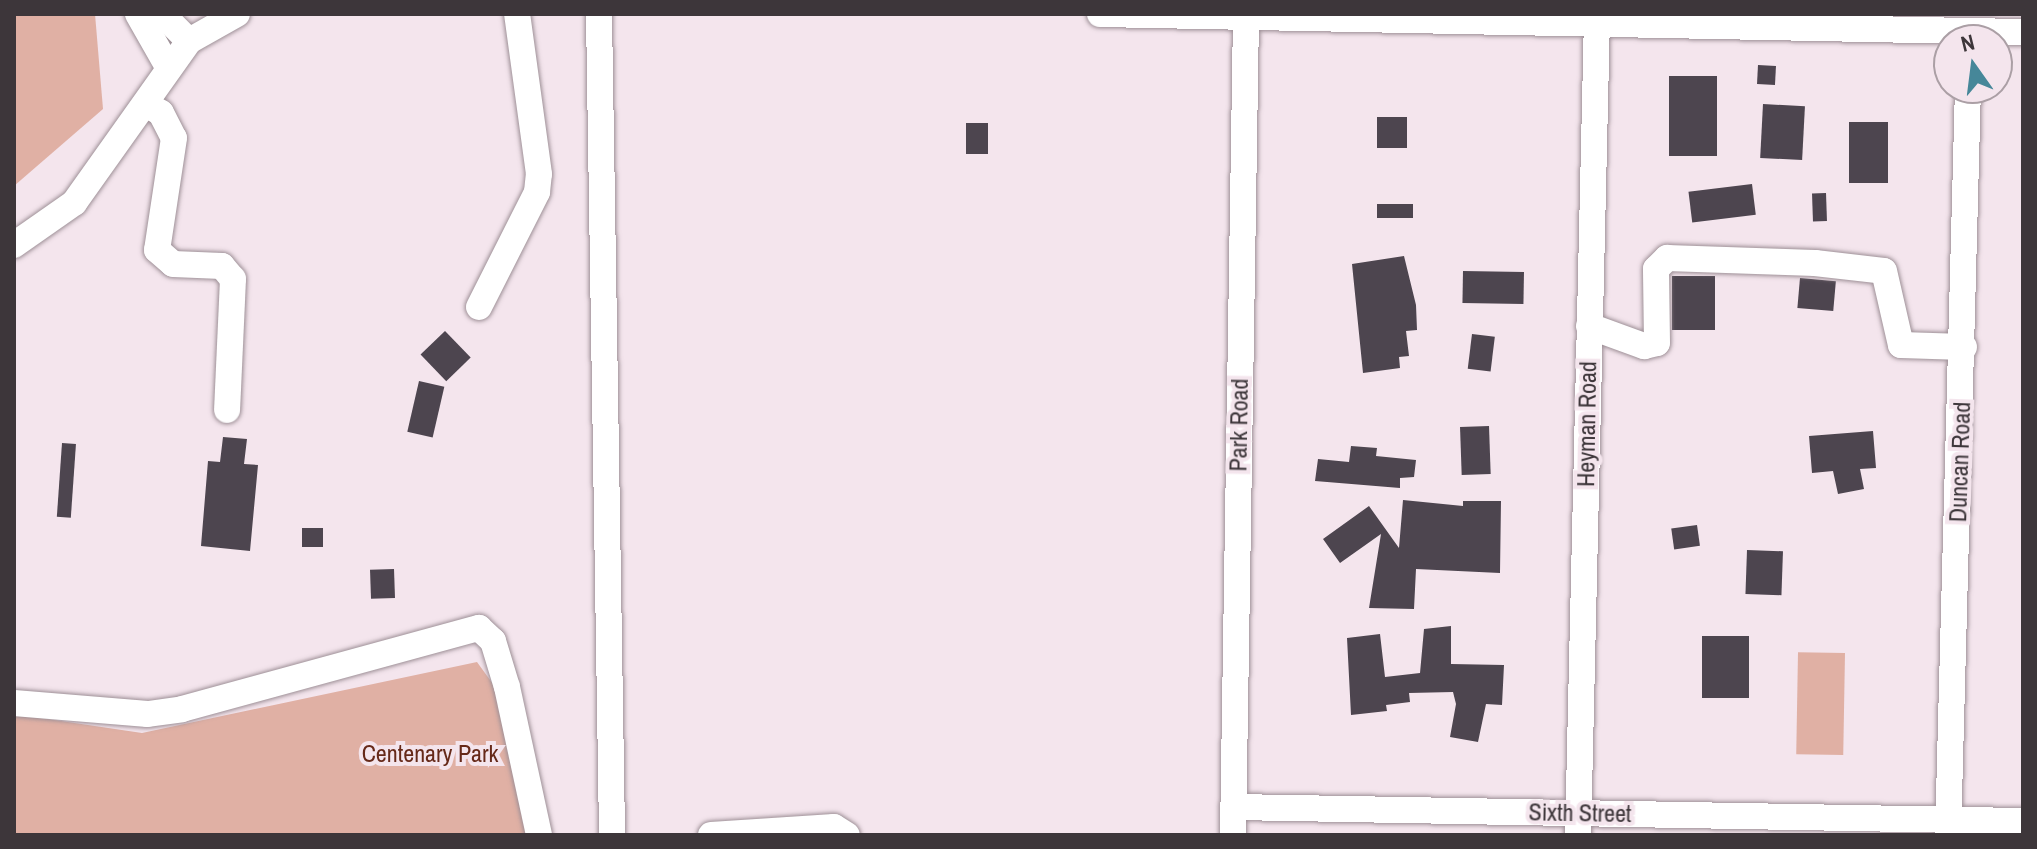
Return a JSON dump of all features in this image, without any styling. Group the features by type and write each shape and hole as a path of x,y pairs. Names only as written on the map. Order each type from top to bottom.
{"street":[{"path":"138,14 167,65"},
{"path":"162,14 189,41"},
{"path":"14,245 74,203 145,104 167,65 189,41 237,14"},
{"path":"479,307 537,192 539,174 517,14"},
{"path":"599,14 612,835"},
{"path":"1100,14 1933,27"},
{"name":"Park Road","path":"1233,835 1246,15"},
{"name":"Heyman Road","path":"1578,824 1597,20"},
{"path":"145,104 161,113 174,138 157,250 163,261 173,264 222,266 233,279 227,410"},
{"name":"Duncan Road","path":"1948,828 1964,347 1968,104"},
{"path":"1589,326 1644,346 1657,343 1656,269 1667,258 1815,263 1884,271 1901,345 1964,347"},
{"path":"14,703 148,714 182,709 479,628 493,641 507,687 539,835"},
{"name":"Sixth Street","path":"1234,807 1578,824 1948,828 2023,821"},
{"path":"711,835 834,827 847,835"}],"green space":[{"path":"14,14 95,14 103,109 14,186"},
{"path":"1798,652 1845,653 1843,755 1796,754"},
{"name":"Centenary Park","path":"477,662 506,702 529,835 14,835 14,714 142,733"}],"building":[{"path":"1758,65 1776,66 1775,85 1757,84"},
{"path":"1669,76 1717,76 1717,156 1669,156"},
{"path":"1763,104 1805,106 1802,160 1760,158"},
{"path":"1377,117 1407,117 1407,148 1377,148"},
{"path":"1849,122 1888,122 1888,183 1849,183"},
{"path":"966,123 988,123 988,154 966,154"},
{"path":"1752,184 1756,215 1692,223 1688,192"},
{"path":"1812,193 1826,193 1827,221 1813,221"},
{"path":"1377,204 1413,204 1413,218 1377,218"},
{"path":"1404,256 1416,305 1417,330 1406,331 1409,356 1399,357 1400,368 1363,373 1352,264"},
{"path":"1463,271 1524,272 1523,304 1462,303"},
{"path":"1672,276 1715,276 1715,330 1672,330"},
{"path":"1800,278 1836,281 1833,311 1797,308"},
{"path":"445,331 471,358 446,381 421,355"},
{"path":"1472,334 1495,337 1491,372 1468,369"},
{"path":"419,381 444,387 433,438 407,432"},
{"path":"1489,426 1491,474 1462,475 1460,427"},
{"path":"1873,431 1876,468 1860,469 1864,489 1838,494 1833,471 1812,473 1809,436"},
{"path":"223,437 247,439 244,464 258,465 250,551 201,546 208,461 220,462"},
{"path":"62,443 76,444 71,518 57,517"},
{"path":"1351,446 1377,448 1376,456 1416,460 1414,477 1400,478 1400,488 1315,481 1318,459 1349,462"},
{"path":"1403,500 1463,506 1463,501 1501,501 1500,573 1416,569 1414,609 1369,608 1381,534 1340,563 1323,539 1369,506 1399,548"},
{"path":"1697,525 1700,546 1674,549 1671,529"},
{"path":"302,528 323,528 323,547 302,547"},
{"path":"1747,550 1783,551 1781,595 1745,594"},
{"path":"394,569 395,598 371,599 370,570"},
{"path":"1451,626 1451,664 1504,665 1502,705 1486,704 1478,742 1450,737 1456,704 1453,692 1409,693 1410,702 1386,705 1387,711 1351,715 1347,638 1380,634 1385,677 1420,673 1424,629"},
{"path":"1702,636 1749,636 1749,698 1702,698"}]}
